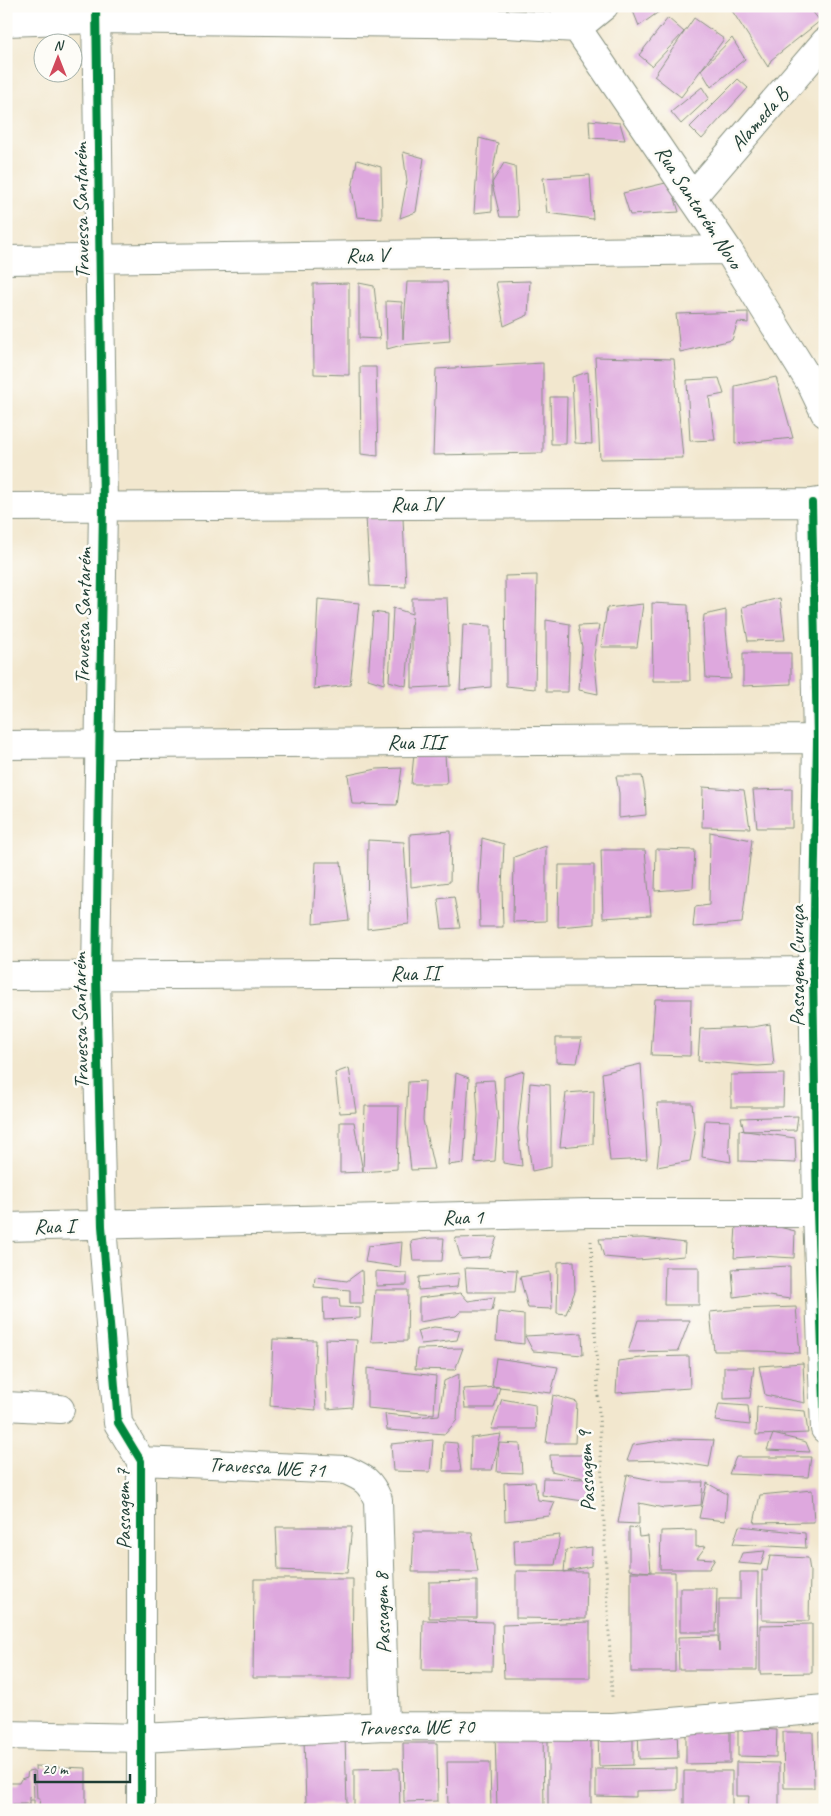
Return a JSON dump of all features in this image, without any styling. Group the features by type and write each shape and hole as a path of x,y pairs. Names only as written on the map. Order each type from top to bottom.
{"street":[{"path":"6,22 96,13 506,24 571,17 604,6"},
{"name":"Travessa Santarém","path":"96,13 103,506 96,975 102,1226"},
{"name":"Rua Santarém Novo","path":"571,17 728,250 817,373 825,413"},
{"name":"Alameda B","path":"693,196 825,42"},
{"name":"Rua V","path":"6,260 728,250"},
{"name":"Rua IV","path":"6,507 818,502"},
{"name":"Passagem Curuça","path":"818,502 821,739 819,971 825,1429"},
{"name":"Rua III","path":"6,745 821,739"},
{"name":"Rua II","path":"6,976 819,971"},
{"name":"Rua 1","path":"102,1226 590,1213 821,1213"},
{"name":"Rua I","path":"6,1227 102,1226"},
{"name":"Passagem 7","path":"102,1226 118,1423 141,1461 141,1810"},
{"path":"6,1406 60,1409"},
{"name":"Travessa WE 71","path":"141,1461 346,1470 364,1477 373,1487 378,1500"},
{"name":"Passagem 8","path":"378,1500 385,1726"},
{"name":"Travessa WE 70","path":"6,1735 141,1738 385,1726 613,1727 825,1709"}],"building":[{"path":"631,6 667,6 639,26"},
{"path":"729,6 808,6 820,21 771,60 768,67"},
{"path":"668,18 684,32 652,66 639,55"},
{"path":"694,18 724,39 681,97 654,76"},
{"path":"732,38 745,59 711,87 701,70"},
{"path":"738,79 748,88 702,139 690,127"},
{"path":"702,87 709,98 681,124 671,112"},
{"path":"589,120 620,123 625,140 590,138"},
{"path":"479,138 498,143 492,176 492,211 474,213"},
{"path":"403,152 424,158 416,212 400,218 407,181"},
{"path":"357,160 381,167 382,219 357,217 352,189"},
{"path":"504,163 515,166 518,217 500,217 492,183"},
{"path":"590,175 593,219 547,213 543,178"},
{"path":"670,182 679,212 630,215 623,193"},
{"path":"530,281 528,315 504,326 496,282"},
{"path":"407,282 447,282 450,341 402,345 387,349 386,301 402,302 403,339"},
{"path":"349,283 349,375 314,374 313,284"},
{"path":"359,283 374,286 380,339 359,338"},
{"path":"748,312 748,323 738,322 732,340 680,352 676,314"},
{"path":"595,357 674,359 683,458 600,459"},
{"path":"543,363 543,453 433,455 436,369"},
{"path":"360,367 376,367 378,456 361,454"},
{"path":"588,372 592,444 575,443 572,377"},
{"path":"776,377 793,438 735,444 735,386"},
{"path":"719,378 724,394 709,397 715,440 690,441 687,380"},
{"path":"550,397 567,397 566,444 551,444"},
{"path":"366,517 403,518 406,587 370,586"},
{"path":"537,575 535,689 506,686 505,576"},
{"path":"412,598 447,598 451,686 412,688 412,617 406,686 389,681 393,608 412,614"},
{"path":"780,598 785,640 748,641 742,607"},
{"path":"318,599 359,603 350,685 314,689"},
{"path":"652,603 688,605 690,681 653,681"},
{"path":"643,604 637,647 601,647 607,608"},
{"path":"726,610 731,679 706,678 704,615"},
{"path":"373,612 387,614 384,684 368,679"},
{"path":"546,620 570,624 568,692 546,692"},
{"path":"463,624 491,626 491,687 460,690"},
{"path":"599,625 594,655 598,694 579,690 582,647 578,626"},
{"path":"743,653 791,653 791,684 743,686"},
{"path":"414,754 445,754 447,784 411,784"},
{"path":"402,768 397,805 352,804 348,775 377,769"},
{"path":"616,776 642,776 646,815 619,818 619,793"},
{"path":"703,787 744,790 750,828 702,827"},
{"path":"792,789 792,828 757,828 753,790"},
{"path":"451,831 450,882 411,887 410,834"},
{"path":"710,832 752,840 742,923 693,927 695,907 709,905"},
{"path":"482,838 504,844 503,927 480,927 479,888"},
{"path":"368,840 404,842 409,924 367,929"},
{"path":"546,846 546,921 513,922 514,857"},
{"path":"656,849 695,850 693,888 655,891"},
{"path":"601,850 645,850 651,915 603,918"},
{"path":"316,862 341,862 349,920 313,924"},
{"path":"559,865 594,865 594,924 558,927"},
{"path":"454,897 460,928 442,929 438,899"},
{"path":"655,999 691,999 690,1056 651,1055"},
{"path":"770,1024 774,1065 758,1066 698,1061 700,1029 753,1027"},
{"path":"556,1038 582,1038 577,1063 556,1062"},
{"path":"641,1064 647,1159 610,1161 602,1073"},
{"path":"349,1068 356,1112 340,1113 335,1073"},
{"path":"524,1071 518,1129 522,1166 503,1163 504,1077"},
{"path":"456,1073 469,1078 464,1163 448,1165"},
{"path":"784,1074 783,1107 731,1107 731,1075"},
{"path":"494,1080 498,1119 495,1161 475,1163 478,1115 476,1081"},
{"path":"425,1081 423,1120 434,1169 411,1170 406,1125 408,1082"},
{"path":"530,1083 550,1085 551,1167 532,1171 527,1137"},
{"path":"594,1091 593,1144 560,1147 566,1093"},
{"path":"657,1103 692,1103 695,1133 690,1161 657,1167 660,1141"},
{"path":"365,1106 399,1106 397,1169 363,1172"},
{"path":"798,1116 796,1130 744,1131 741,1118"},
{"path":"705,1120 730,1121 729,1145 731,1162 702,1157"},
{"path":"340,1122 354,1122 363,1172 340,1173"},
{"path":"739,1130 795,1138 796,1163 739,1161"},
{"path":"736,1225 775,1226 795,1231 794,1258 761,1256 734,1258"},
{"path":"497,1237 490,1257 461,1259 455,1238"},
{"path":"444,1238 442,1261 413,1261 411,1241"},
{"path":"644,1238 685,1243 684,1256 638,1260 604,1257 599,1239"},
{"path":"402,1242 400,1267 365,1262 368,1246"},
{"path":"574,1261 575,1291 566,1314 557,1313 558,1262"},
{"path":"790,1266 790,1299 754,1294 734,1297 732,1269"},
{"path":"665,1267 699,1267 699,1305 664,1305"},
{"path":"465,1268 517,1270 515,1292 467,1292"},
{"path":"362,1270 363,1303 350,1303 350,1290 314,1287 315,1277 347,1281"},
{"path":"376,1271 407,1273 407,1285 376,1286"},
{"path":"550,1272 552,1309 528,1308 520,1277"},
{"path":"459,1273 457,1287 418,1290 419,1277"},
{"path":"375,1290 408,1290 407,1341 371,1342"},
{"path":"461,1293 468,1301 495,1297 492,1311 461,1311 456,1316 419,1322 419,1298"},
{"path":"323,1298 339,1298 340,1307 360,1308 360,1318 324,1320"},
{"path":"796,1307 800,1353 714,1351 710,1312"},
{"path":"498,1312 524,1315 524,1344 496,1341"},
{"path":"638,1320 690,1320 678,1351 628,1352"},
{"path":"434,1327 460,1330 457,1340 421,1344 417,1331"},
{"path":"582,1333 583,1355 533,1351 525,1336"},
{"path":"273,1339 316,1340 314,1380 316,1410 270,1406"},
{"path":"325,1339 357,1340 352,1407 327,1409"},
{"path":"463,1348 455,1370 415,1369 417,1349"},
{"path":"689,1356 690,1388 616,1393 618,1361 649,1357"},
{"path":"496,1358 558,1367 551,1393 492,1386"},
{"path":"803,1363 805,1403 765,1395 759,1366"},
{"path":"724,1367 754,1367 750,1398 724,1399"},
{"path":"367,1368 436,1376 434,1414 367,1408"},
{"path":"459,1374 457,1420 445,1434 387,1430 385,1414 417,1417 439,1415 444,1381"},
{"path":"500,1387 494,1408 465,1408 463,1389"},
{"path":"553,1395 577,1402 575,1443 546,1443"},
{"path":"502,1399 535,1405 536,1429 491,1429"},
{"path":"719,1404 748,1406 750,1425 715,1421"},
{"path":"757,1407 805,1411 808,1433 756,1435"},
{"path":"501,1434 492,1470 470,1470 471,1438"},
{"path":"773,1434 806,1442 810,1452 767,1450"},
{"path":"674,1439 714,1440 709,1467 667,1460 627,1461 633,1445"},
{"path":"433,1440 430,1472 393,1471 391,1444"},
{"path":"444,1442 457,1443 461,1471 443,1471"},
{"path":"499,1443 520,1444 522,1473 497,1472"},
{"path":"550,1455 590,1455 590,1502 542,1495 543,1478 589,1479 551,1471"},
{"path":"736,1457 811,1457 808,1477 729,1474"},
{"path":"627,1475 662,1482 703,1482 701,1505 664,1508 639,1503 639,1524 618,1523"},
{"path":"535,1482 538,1500 555,1502 549,1516 505,1521 504,1483"},
{"path":"707,1483 727,1494 725,1521 699,1518"},
{"path":"812,1490 814,1522 754,1523 760,1495"},
{"path":"739,1526 805,1533 806,1548 733,1544"},
{"path":"276,1527 352,1527 347,1573 278,1570"},
{"path":"629,1527 638,1528 639,1537 648,1536 651,1572 629,1570"},
{"path":"696,1530 696,1547 706,1546 697,1558 715,1559 709,1569 660,1569 661,1531"},
{"path":"414,1532 472,1532 478,1572 412,1572"},
{"path":"560,1535 555,1565 515,1565 514,1540"},
{"path":"592,1547 591,1566 564,1572 566,1550"},
{"path":"765,1551 761,1565 738,1563 742,1553"},
{"path":"770,1556 808,1558 810,1571 809,1621 762,1620 762,1570 767,1571"},
{"path":"516,1571 587,1572 586,1619 516,1618"},
{"path":"631,1572 675,1572 675,1672 631,1672"},
{"path":"740,1572 758,1572 757,1670 679,1670 678,1637 718,1636 719,1651 719,1599 740,1599"},
{"path":"254,1579 353,1579 352,1678 253,1678"},
{"path":"477,1581 477,1618 429,1618 429,1582"},
{"path":"680,1588 717,1588 716,1632 680,1632"},
{"path":"423,1620 493,1622 492,1671 422,1670"},
{"path":"590,1622 590,1678 504,1678 502,1625"},
{"path":"812,1624 812,1673 760,1674 760,1625"},
{"path":"638,1728 677,1728 678,1758 639,1759"},
{"path":"738,1728 777,1730 776,1757 738,1756"},
{"path":"543,1731 544,1810 497,1810 495,1732"},
{"path":"730,1732 730,1763 686,1764 686,1733"},
{"path":"783,1732 813,1732 814,1788 784,1788"},
{"path":"819,1732 825,1732 825,1810 820,1810"},
{"path":"598,1733 633,1733 633,1765 599,1766"},
{"path":"548,1734 591,1735 591,1810 548,1810"},
{"path":"345,1737 347,1804 306,1805 304,1739"},
{"path":"403,1743 437,1743 438,1801 404,1802"},
{"path":"447,1762 490,1762 491,1810 448,1810"},
{"path":"736,1762 779,1763 779,1810 748,1810 749,1796 736,1796"},
{"path":"35,1766 86,1768 86,1809 39,1807 40,1798 37,1798"},
{"path":"399,1768 400,1810 354,1810 354,1769"},
{"path":"677,1768 677,1790 636,1791 636,1797 596,1796 596,1769"},
{"path":"33,1770 34,1798 29,1797 29,1804 13,1804 12,1810 6,1810 6,1783 19,1783 21,1779 27,1777 28,1771"},
{"path":"684,1771 732,1771 732,1810 684,1810"},
{"path":"30,1800 34,1800 34,1810 20,1810 20,1806 30,1807"}],"cycle path":[{"path":"96,6 103,506 96,975 102,1226 118,1423 141,1461 141,1810"},
{"path":"812,503 817,740 813,971 817,1213 825,1429"}]}
